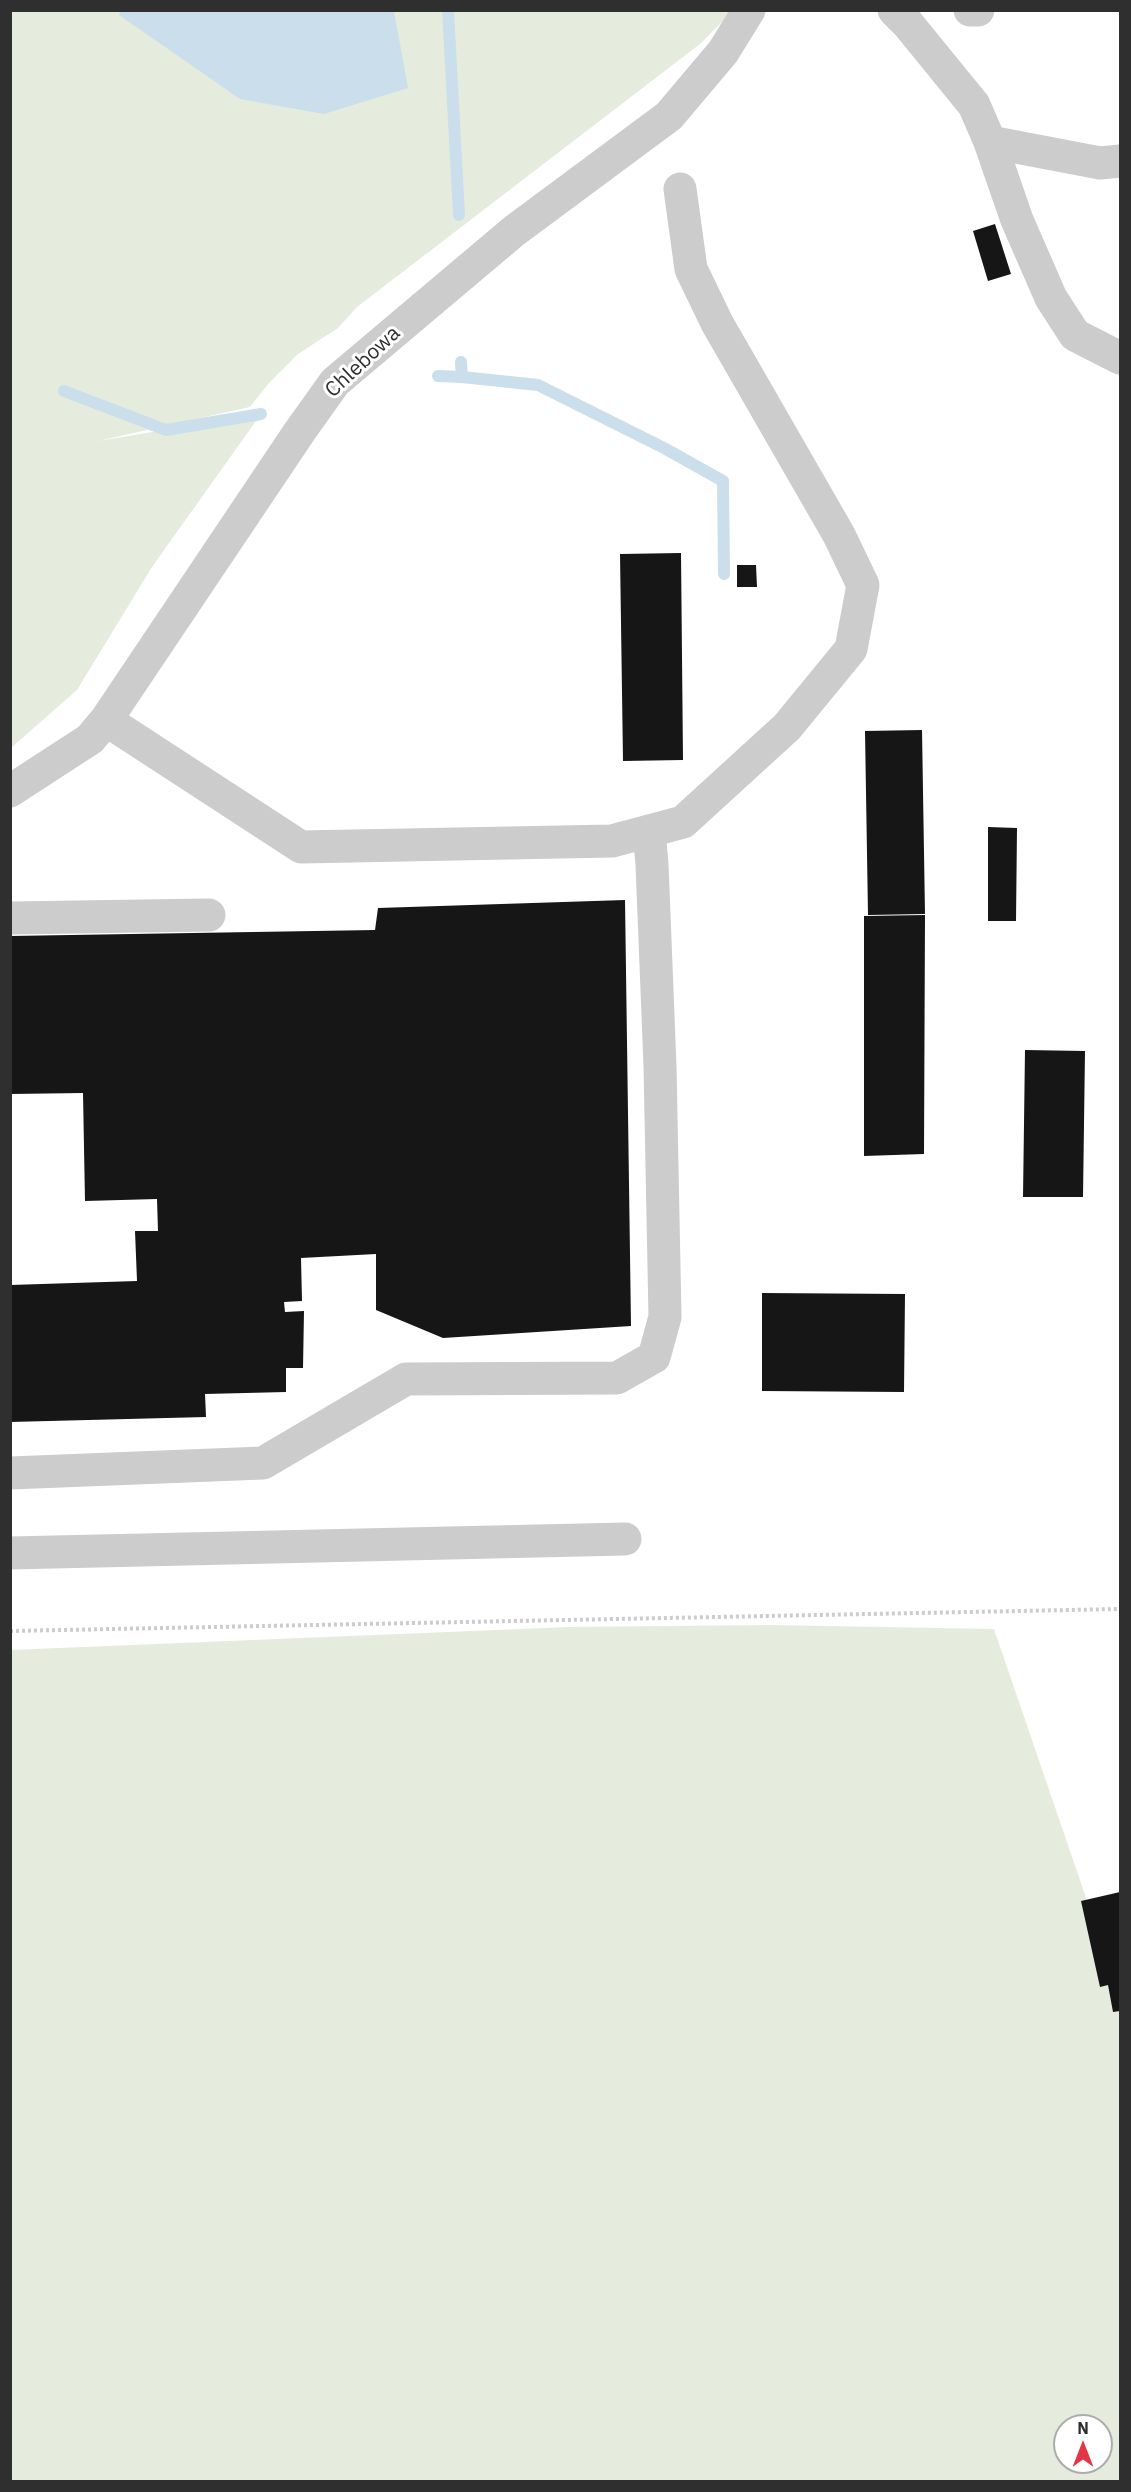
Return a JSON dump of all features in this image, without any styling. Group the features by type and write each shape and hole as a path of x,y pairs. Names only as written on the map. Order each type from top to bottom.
{"street":[{"name":"Chlebowa","path":"10,791 90,739 106,720 335,382 514,231 669,116 723,52 749,10"},
{"path":"894,10 974,105 990,142 1017,220 1051,298 1075,335 1120,358"},
{"path":"970,10 978,10"},
{"path":"990,142 1100,163 1120,161"},
{"path":"106,720 301,847 612,841 682,822 787,728 851,649 863,585 839,535 717,323 691,269 680,189"},
{"path":"10,1473 264,1463 406,1379 617,1378 654,1357 665,1317 660,1066 649,831"},
{"path":"10,918 209,915"},
{"path":"10,1554 625,1539"}],"path":[{"path":"10,1631 1120,1609"}],"green space":[{"path":"11,11 733,11 700,44 357,307 338,328 298,354 269,383 250,407 98,441 261,414 152,567 77,690 11,748"},
{"path":"770,1625 994,1629 1120,1997 1120,2481 11,2481 10,1650 569,1627"}],"water":[{"path":"120,11 394,11 408,88 324,114 240,99 119,15"}],"building":[{"path":"995,224 1011,274 988,281 973,231"},
{"path":"681,553 683,760 623,761 620,554"},
{"path":"737,565 756,565 757,587 737,587"},
{"path":"922,730 925,914 868,915 865,731"},
{"path":"988,827 1017,828 1016,921 988,921"},
{"path":"625,900 631,1326 443,1338 376,1310 376,1254 301,1258 302,1301 284,1302 285,1312 304,1311 303,1368 286,1368 286,1392 205,1394 206,1417 10,1422 10,1285 137,1281 135,1231 158,1231 157,1199 85,1201 83,1093 10,1094 10,936 375,930 378,908"},
{"path":"925,915 924,1154 864,1156 864,916"},
{"path":"1025,1050 1085,1051 1083,1197 1023,1197"},
{"path":"762,1293 905,1294 904,1392 762,1391"},
{"path":"1120,1892 1120,2011 1113,2012 1108,1985 1100,1987 1081,1901"}],"waterway":[{"path":"448,10 459,215"},
{"path":"461,362 462,377 538,385 664,448 723,481 724,574"},
{"path":"438,376 462,377"},
{"path":"64,391 166,430 261,414"}]}
